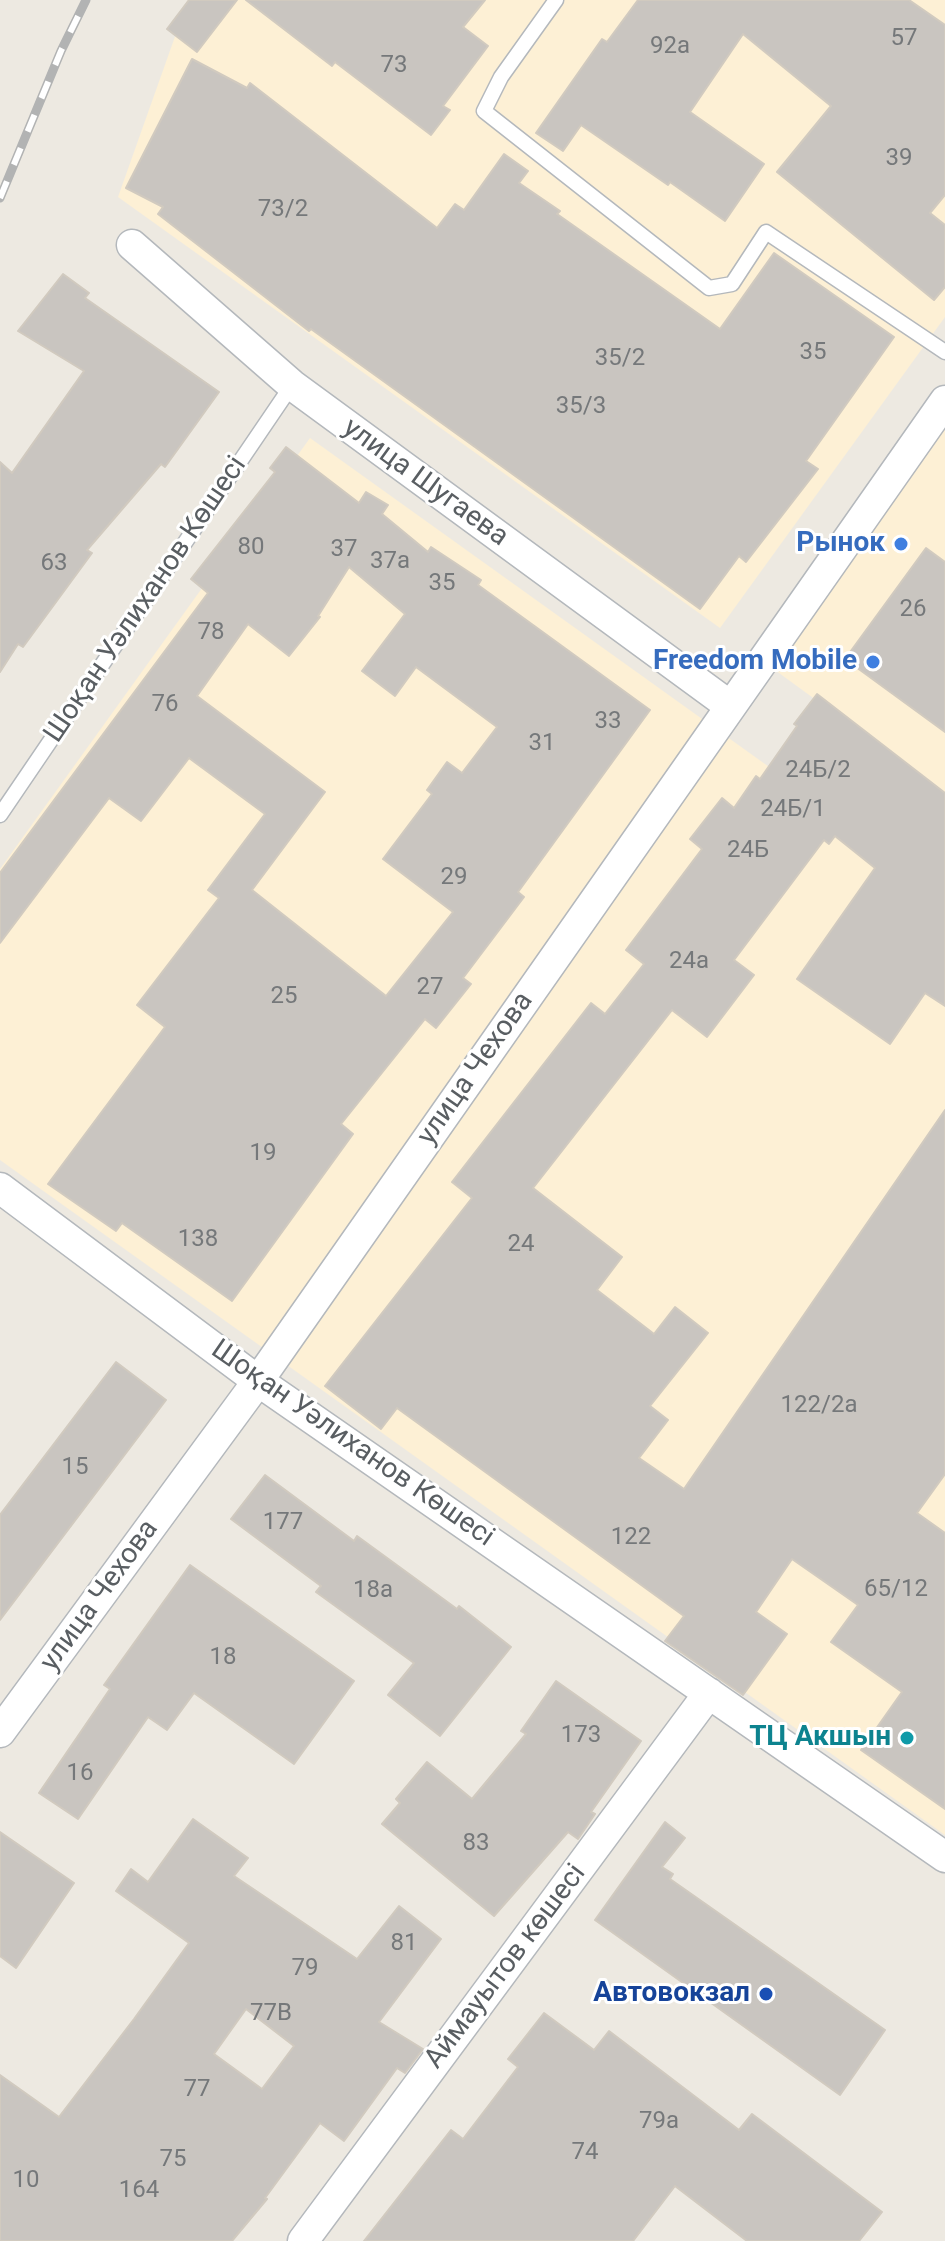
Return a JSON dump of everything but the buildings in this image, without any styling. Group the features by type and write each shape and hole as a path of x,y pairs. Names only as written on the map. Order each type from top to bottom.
{"street":[{"name":"улица Шугаева","path":"132,245 292,385 730,706"},
{"name":"улица Чехова","path":"0,1732 258,1381 945,401"},
{"name":"Шоқан Уәлиханов Көшесі","path":"0,1188 258,1381 945,1857"},
{"name":"Аймауытов көшесі","path":"303,2241 709,1693"}],"lane":[{"path":"556,0 501,77 484,111 709,288 732,284 766,232 945,352"},
{"name":"Шоқан Уәлиханов Көшесі","path":"0,815 292,385"}],"shaded area":[{"path":"188,0 945,0 945,317 720,628 118,197"},
{"name":"Рынок","path":"945,423 945,794 768,665"},
{"path":"310,438 945,893 945,1835 0,1160 0,869"}],"railway":[{"path":"0,198 61,51 86,0"}],"place":[{"name":"Рынок","path":"901,544"},
{"name":"Freedom Mobile","path":"873,662"},
{"name":"ТЦ Акшын","path":"907,1738"},
{"name":"Автовокзал","path":"766,1994"}]}
